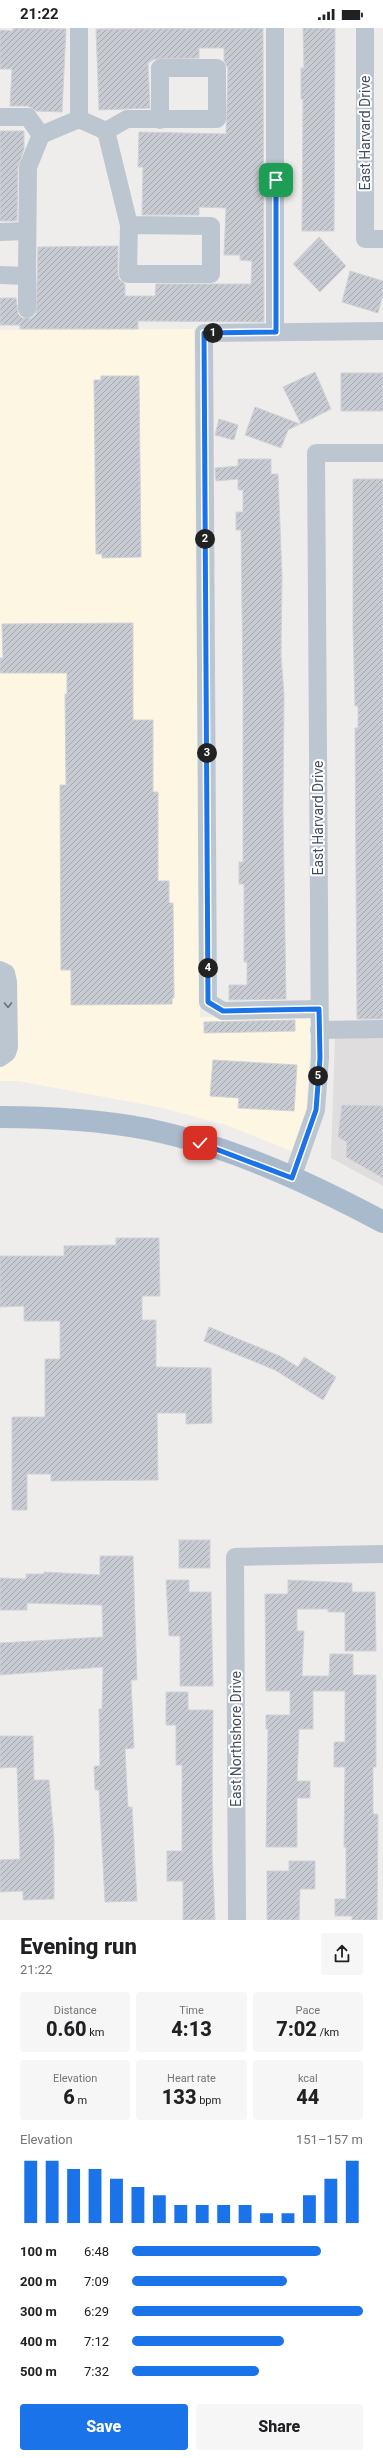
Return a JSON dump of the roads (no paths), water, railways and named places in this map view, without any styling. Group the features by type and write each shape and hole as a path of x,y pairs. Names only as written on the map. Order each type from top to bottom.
{"main road":[{"path":"0,1117 55,1118 147,1129 200,1143 292,1178 342,1200 383,1222"}],"street":[{"path":"79,28 79,119"},
{"path":"276,28 276,332"},
{"name":"East Harvard Drive","path":"365,28 374,239"},
{"path":"0,117 28,117 41,134"},
{"path":"26,309 28,167 41,134 79,119 106,131"},
{"path":"106,131 127,119 160,120"},
{"path":"106,131 129,225 128,274 212,274 212,226 129,225"},
{"path":"0,232 27,231"},
{"path":"0,275 27,276"},
{"path":"319,1009 223,1011 208,1002 204,333 383,331"},
{"name":"East Harvard Drive","path":"292,1178 316,1110 319,1030 316,453 383,453"},
{"path":"0,970 6,973 8,982 9,1047 7,1053 0,1058"},
{"path":"319,1030 383,1029"},
{"name":"East Northshore Drive","path":"237,1920 235,1557 383,1554"}]}
